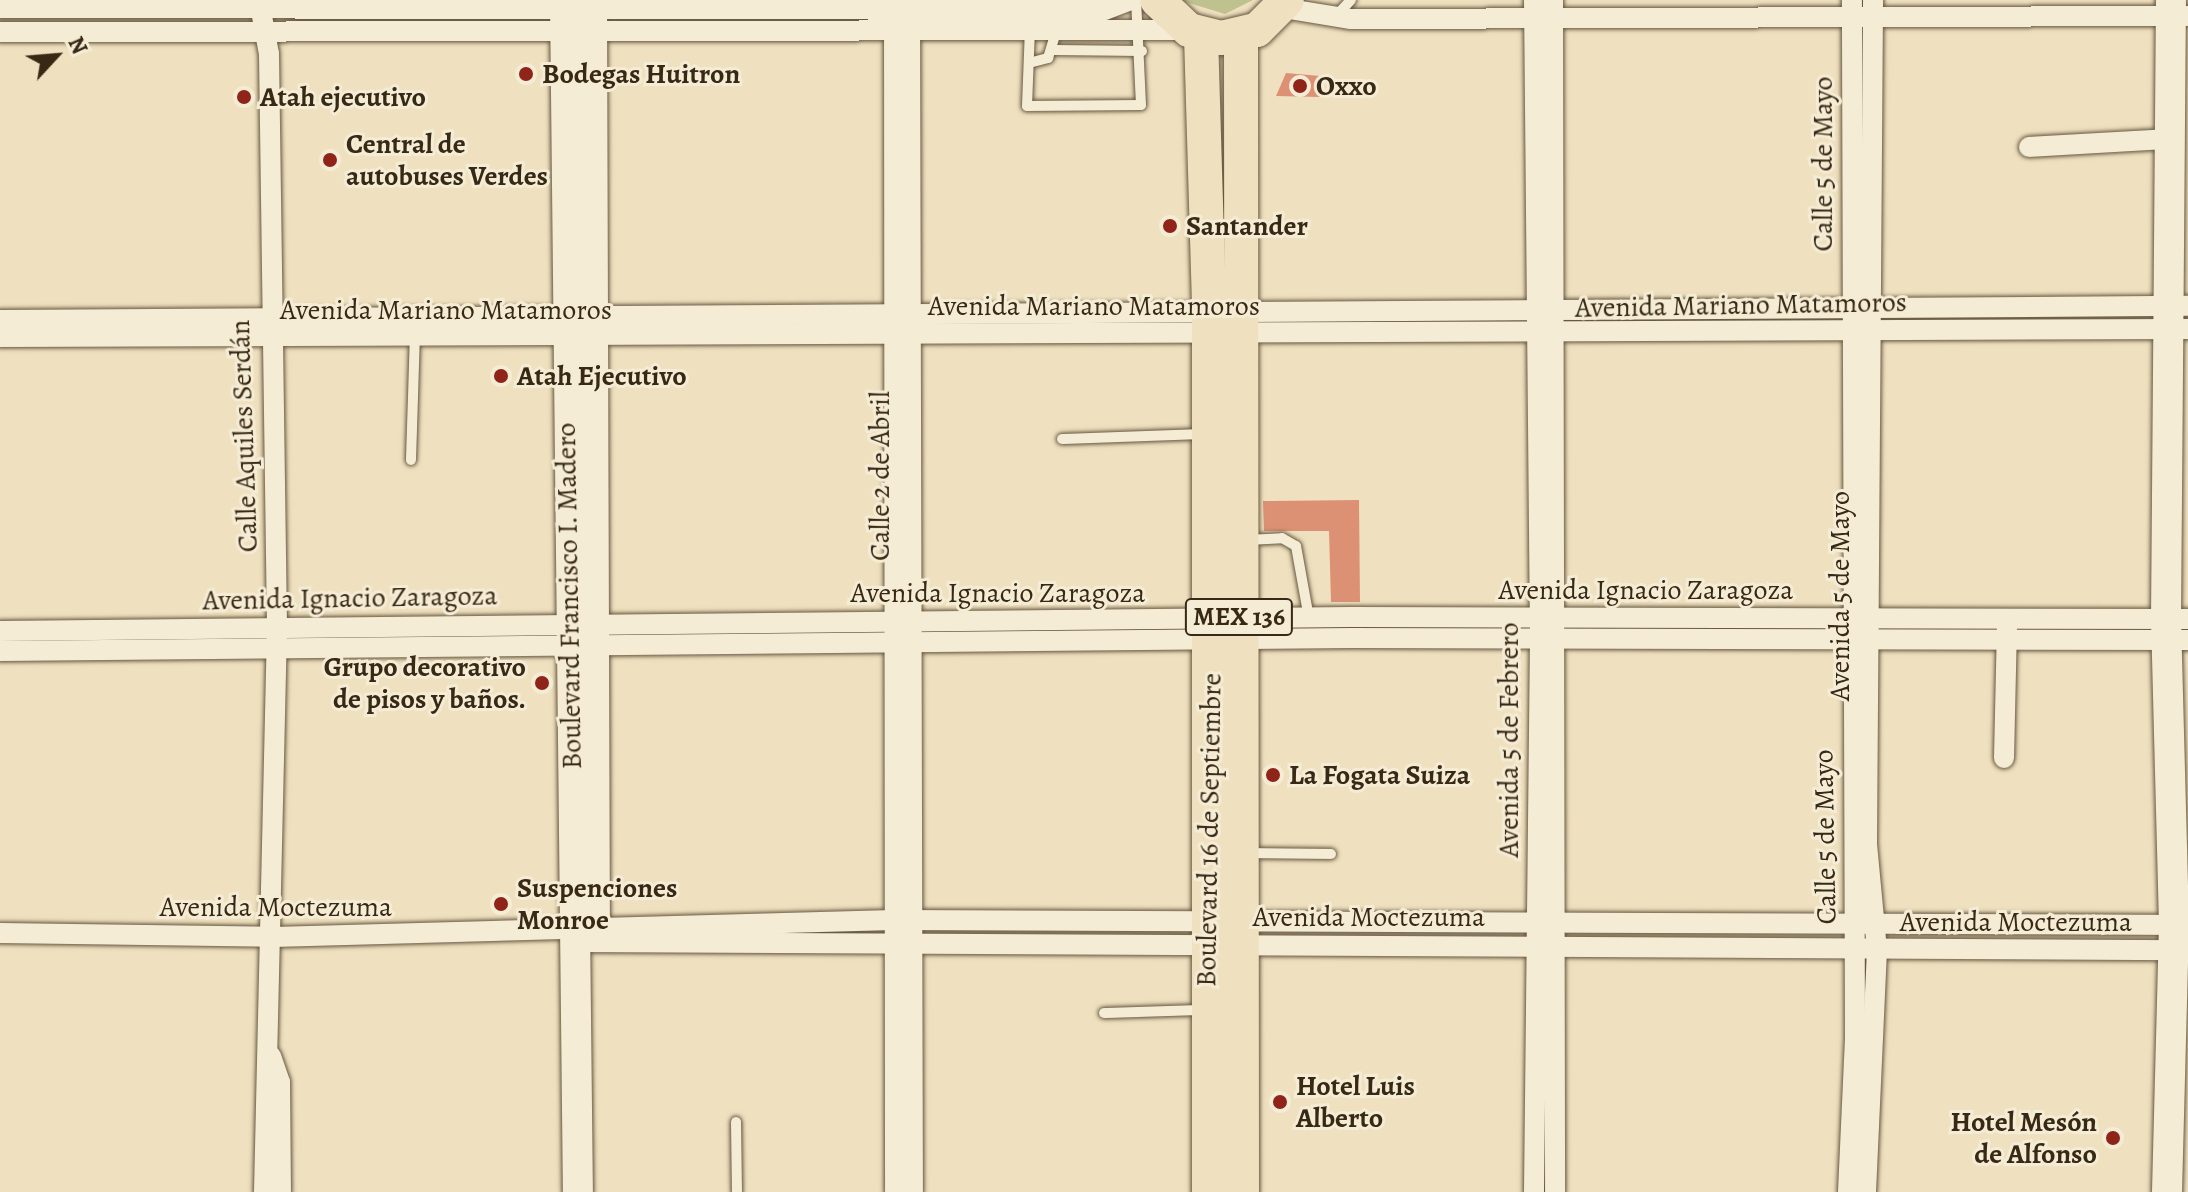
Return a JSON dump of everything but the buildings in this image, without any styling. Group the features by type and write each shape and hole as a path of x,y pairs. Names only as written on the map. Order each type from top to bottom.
{"main road":[{"path":"1157,0 1195,33 1241,36 1285,4"},
{"path":"2167,1192 2181,937 2177,630 2178,221 2169,139 2177,11"},
{"name":"Boulevard Francisco I. Madero","path":"578,1192 579,12"},
{"name":"Boulevard 16 de Septiembre","path":"1195,33 1225,323 1240,540 1225,630 1206,933 1209,1192"},
{"name":"Boulevard 16 de Septiembre","path":"1241,36 1225,323 1210,433 1244,853 1242,1192"},
{"name":"Boulevard Francisco I. Madero","path":"579,933 599,1192"}],"street":[{"path":"0,32 112,29 269,32 432,17 579,12 1105,10 1133,0"},
{"path":"1285,4 1336,16 1543,9 2177,11"},
{"path":"0,8 169,9 268,5 432,17"},
{"name":"Calle Aquiles Serdán","path":"264,1192 264,1078 271,1056 277,637 268,339 268,5"},
{"path":"110,8 112,29"},
{"path":"169,9 170,30"},
{"path":"753,9 755,31"},
{"name":"Avenida 5 de Febrero","path":"1534,1192 1534,1132 1545,1042 1549,924 1543,826 1547,628 1543,9"},
{"name":"Calle 5 de Mayo","path":"1848,1192 1858,1139 1863,1038 1855,937 1861,629 1858,531 1862,9"},
{"path":"579,12 755,31 903,13 1030,31 1055,40 1142,41 1195,33"},
{"name":"Calle 2 de Abril","path":"895,1192 904,1130 898,250 903,13"},
{"path":"2029,147 2169,139"},
{"path":"2013,308 2015,330"},
{"name":"Avenida Mariano Matamoros","path":"0,320 268,339 416,329 579,326 701,314 792,324 1049,320 1341,325 1544,334 1696,333 2013,308 2177,317"},
{"name":"Avenida Mariano Matamoros","path":"1341,325 1543,310 1696,311 2015,330 2177,317"},
{"path":"1696,311 1696,333"},
{"path":"701,314 701,336"},
{"name":"Avenida Mariano Matamoros","path":"0,337 268,317 416,329"},
{"name":"Avenida Mariano Matamoros","path":"579,326 701,336 792,324"},
{"name":"Avenida Ignacio Zaragoza","path":"1225,630 1309,618 1352,628"},
{"name":"Avenida Ignacio Zaragoza","path":"0,631 118,639 1352,628 2177,630"},
{"path":"2004,758 2007,630"},
{"name":"Avenida Ignacio Zaragoza","path":"0,651 118,639"},
{"path":"1858,843 1876,926 1877,950 1863,1038"},
{"name":"Avenida Moctezuma","path":"0,933 273,937 700,933 824,931 903,920 971,933 1104,945 1206,933"},
{"path":"1651,946 1652,922"},
{"name":"Avenida Moctezuma","path":"824,931 903,945 971,933 1105,924 1206,933 1444,933 1549,924 1652,922 1750,934 1855,937 1877,950 2015,950 2181,937"},
{"path":"1104,945 1105,924"},
{"path":"2011,925 2015,950"},
{"name":"Avenida Moctezuma","path":"1855,937 1876,926 2011,925 2181,937"},
{"name":"Avenida Moctezuma","path":"1444,933 1547,949 1651,946 1750,934"},
{"name":"Avenida 5 de Febrero","path":"1545,1042 1555,1133 1555,1192"},
{"name":"Calle Aquiles Serdán","path":"271,1056 280,1082 281,1192"},
{"name":"Calle 2 de Abril","path":"904,1130 913,1192"},
{"path":"1534,1132 1555,1133"},
{"path":"1858,1139 1866,1192"}],"lane":[{"path":"1030,10 1027,106 1141,105 1142,41 1133,0"},
{"path":"1336,16 1351,0"},
{"path":"1029,63 1055,40"},
{"path":"411,460 416,329"},
{"path":"1062,439 1210,433"},
{"path":"1240,540 1282,538 1296,546 1309,618"},
{"path":"1244,853 1331,854"},
{"path":"1104,1013 1207,1010"},
{"path":"736,1122 737,1192"}],"green space":[{"path":"1179,0 1253,0 1225,14"}],"place":[{"name":"Bodegas Huitron","path":"526,74"},
{"name":"Oxxo","path":"1300,86"},
{"name":"Atah ejecutivo","path":"244,97"},
{"name":"Central de autobuses Verdes","path":"330,160"},
{"name":"Santander","path":"1170,226"},
{"name":"Atah Ejecutivo","path":"501,376"},
{"name":"Grupo decorativo de pisos y baños.","path":"542,683"},
{"name":"La Fogata Suiza","path":"1273,775"},
{"name":"Suspenciones Monroe","path":"501,904"},
{"name":"Hotel Luis Alberto","path":"1280,1102"},
{"name":"Hotel Mesón de Alfonso","path":"2113,1138"}]}
